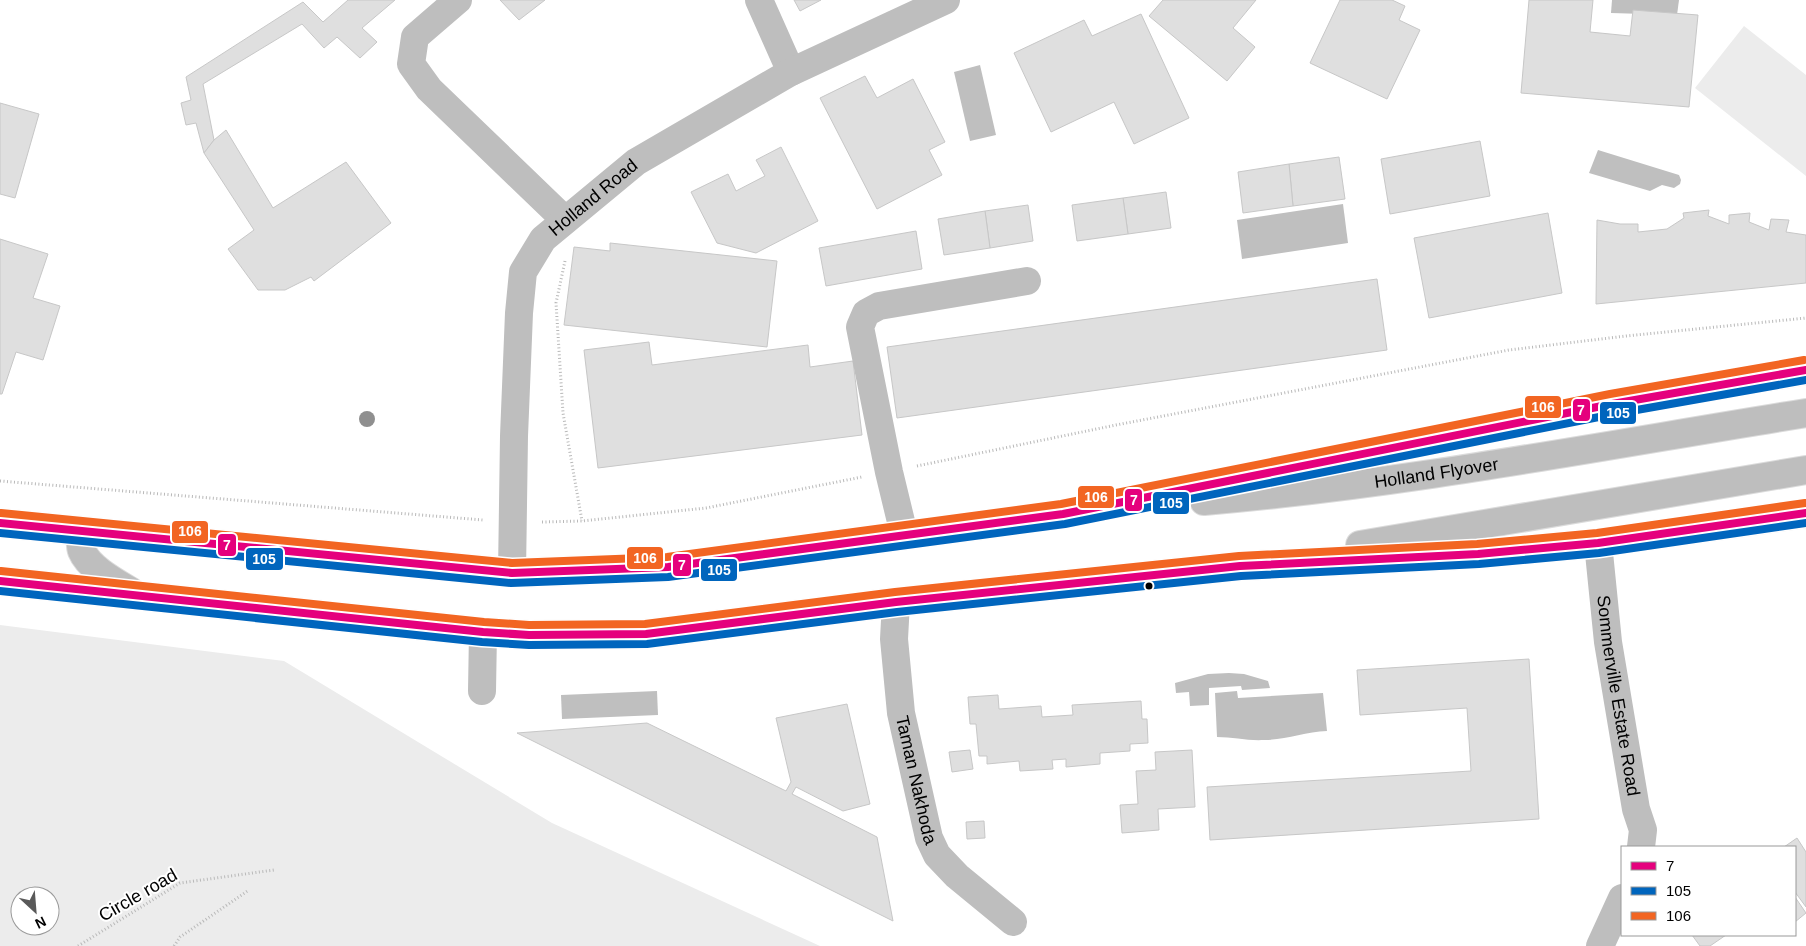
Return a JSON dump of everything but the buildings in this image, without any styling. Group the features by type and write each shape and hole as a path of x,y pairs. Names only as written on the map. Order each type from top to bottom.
{"main road":[{"path":"458,0 415,37 411,64 429,89 565,220"},
{"path":"759,0 791,72"},
{"name":"Holland Road","path":"512,573 518,341 523,272 542,239 636,162 791,72 946,0"},
{"path":"904,534 889,472 860,327 866,313 879,306 1027,281"},
{"path":"0,523 512,573 668,567 1063,514 1612,404 1806,370"},
{"name":"Holland Flyover","path":"1063,514 1276,495 1445,472 1806,413"},
{"path":"1240,566 1806,470"},
{"path":"0,581 483,632 529,635 646,634 896,602 1240,566 1478,554 1598,543 1806,513"},
{"path":"80,532 82,550 86,559 103,574 136,595"},
{"name":"Sommerville Estate Road","path":"1598,543 1608,642 1642,839"},
{"name":"Taman Nakhoda","path":"896,602 894,638 901,713 929,838 937,855 957,876 1014,922"},
{"path":"482,691 483,632"},
{"path":"1600,946 1621,900"}],"path":[{"path":"566,259 556,303 563,413 582,521"},
{"path":"0,481 513,522 582,521 706,508 1116,425 1509,350 1806,318"},
{"name":"Circle road","path":"78,946 180,883 274,870"},
{"path":"174,946 180,937 249,890"}],"shaded area":[{"path":"1612,0 1679,0 1677,15 1611,13"},
{"path":"1744,26 1806,75 1806,176 1695,88"},
{"path":"980,65 996,135 970,141 954,72"},
{"path":"1598,150 1679,175 1680,184 1674,188 1662,185 1650,191 1589,173"},
{"path":"1343,204 1348,243 1242,259 1237,220"},
{"path":"0,625 284,661 552,823 820,946 0,946"},
{"path":"1208,674 1244,674 1268,681 1270,688 1242,690 1241,686 1209,688 1209,705 1190,706 1189,692 1176,693 1175,683"},
{"path":"657,691 658,715 562,719 561,695"},
{"path":"1237,691 1238,698 1323,693 1327,731 1272,740 1217,737 1215,693"}],"transit line":[{"name":"106","path":"1,513 512,563 667,557 1061,504 1610,394 1804,360"},
{"name":"7","path":"0,523 512,573 668,567 1063,514 1612,404 1806,370"},
{"name":"105","path":"0,533 511,583 668,577 1065,524 1614,414 1806,380"},
{"name":"106","path":"1,571 484,622 529,625 645,624 895,592 1239,556 1477,544 1597,533 1805,503"},
{"name":"7","path":"0,581 483,632 529,635 646,634 896,602 1240,566 1478,554 1598,543 1806,513"},
{"name":"105","path":"0,591 482,642 529,645 647,644 897,612 1241,576 1479,564 1599,553 1806,523"}]}
